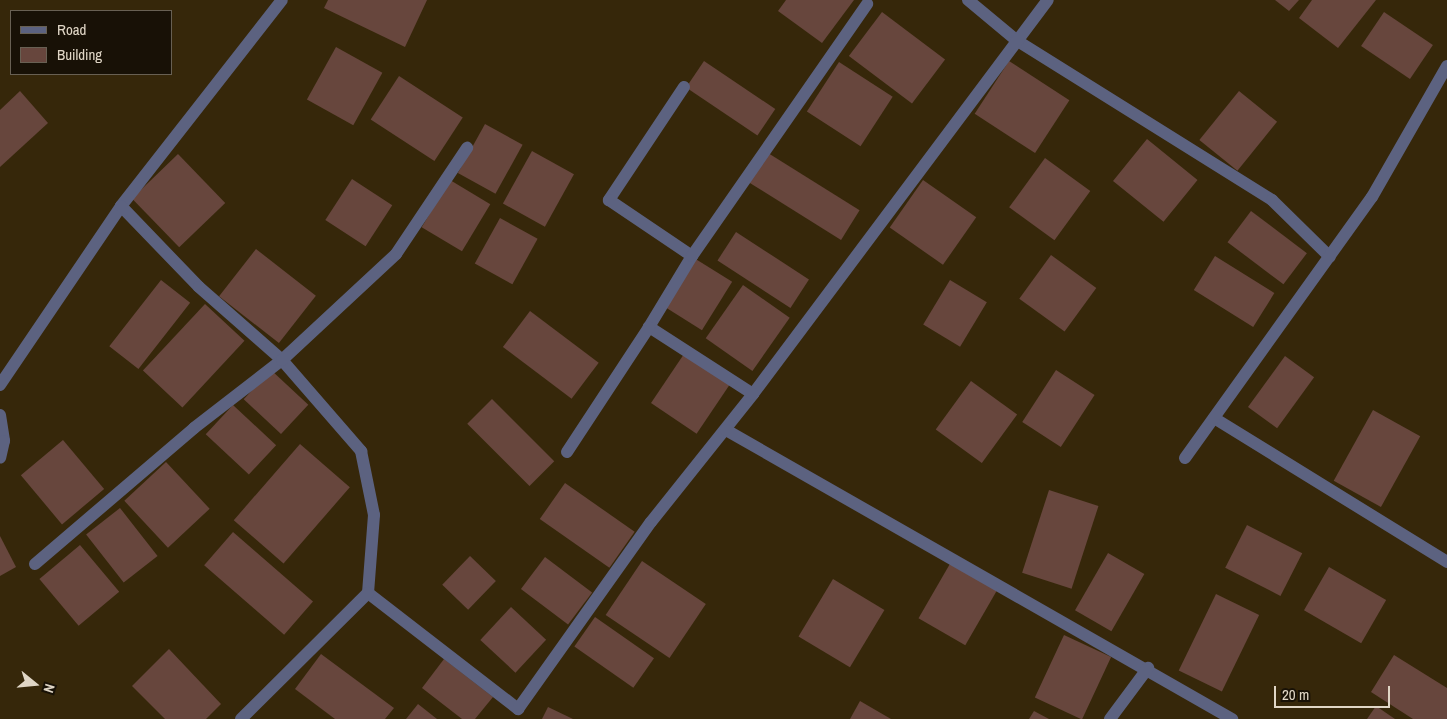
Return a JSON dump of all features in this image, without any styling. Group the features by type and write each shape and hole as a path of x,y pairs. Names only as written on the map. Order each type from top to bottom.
{"street":[{"path":"0,385 121,206 282,0"},
{"path":"968,0 1016,40 1272,200 1330,257"},
{"path":"368,593 518,709 652,522 726,430 1016,40 1048,0"},
{"path":"567,452 649,327 692,256 866,4"},
{"path":"1185,458 1372,197 1447,66"},
{"path":"684,87 609,200 692,256"},
{"path":"35,564 194,428 282,360 396,254 467,148"},
{"path":"121,206 199,287 282,360 361,451 374,516 368,593 241,719"},
{"path":"649,327 753,394"},
{"path":"0,414 4,441 0,458"},
{"path":"1214,418 1447,562"},
{"path":"726,430 1148,668 1232,719"},
{"path":"1110,719 1148,668"}],"building":[{"path":"328,0 427,0 405,47 324,8"},
{"path":"786,0 854,0 822,43 778,11"},
{"path":"1275,0 1299,0 1289,11"},
{"path":"1312,0 1376,0 1338,48 1299,18"},
{"path":"882,12 945,60 912,103 849,56"},
{"path":"1384,12 1433,45 1410,79 1361,46"},
{"path":"336,47 382,73 353,125 307,99"},
{"path":"704,61 775,109 757,136 686,88"},
{"path":"1009,61 1069,100 1035,153 975,114"},
{"path":"839,62 893,97 861,146 807,111"},
{"path":"399,76 463,117 434,161 371,120"},
{"path":"20,91 48,123 0,167 0,110"},
{"path":"1239,91 1277,122 1237,171 1199,140"},
{"path":"485,124 523,145 495,194 458,173"},
{"path":"1147,139 1198,180 1164,222 1113,181"},
{"path":"532,151 574,174 545,227 503,203"},
{"path":"768,153 860,210 841,240 749,183"},
{"path":"178,154 225,203 179,247 132,198"},
{"path":"1045,158 1090,191 1054,240 1009,207"},
{"path":"352,179 392,205 366,246 325,220"},
{"path":"450,180 490,204 462,251 422,227"},
{"path":"923,180 976,217 943,265 890,228"},
{"path":"1251,211 1307,253 1283,284 1228,242"},
{"path":"500,218 538,239 512,284 475,263"},
{"path":"736,232 809,279 790,308 717,261"},
{"path":"256,249 316,296 279,343 219,296"},
{"path":"1051,255 1096,288 1065,332 1019,299"},
{"path":"1215,256 1274,293 1253,327 1194,290"},
{"path":"694,258 732,282 702,330 664,306"},
{"path":"161,280 190,303 138,369 109,346"},
{"path":"950,280 987,302 960,347 923,325"},
{"path":"743,285 790,318 752,371 706,338"},
{"path":"205,304 244,341 182,407 143,371"},
{"path":"530,311 599,363 572,399 503,347"},
{"path":"684,354 730,385 697,434 651,403"},
{"path":"1285,356 1314,377 1277,428 1248,407"},
{"path":"271,370 308,405 281,434 244,399"},
{"path":"1056,370 1095,395 1061,447 1022,422"},
{"path":"971,381 1017,415 982,463 936,430"},
{"path":"492,399 554,461 529,486 467,424"},
{"path":"233,405 276,445 249,474 206,434"},
{"path":"1373,410 1420,436 1381,507 1334,481"},
{"path":"63,440 104,489 62,524 21,475"},
{"path":"300,444 350,487 284,564 234,520"},
{"path":"166,462 210,509 168,548 124,501"},
{"path":"565,483 635,532 609,568 540,519"},
{"path":"1049,490 1098,506 1072,589 1022,573"},
{"path":"120,508 158,556 124,583 86,534"},
{"path":"1247,525 1302,553 1280,596 1225,568"},
{"path":"233,532 313,602 284,635 204,565"},
{"path":"0,536 16,567 0,576"},
{"path":"80,545 119,592 79,626 39,579"},
{"path":"1108,553 1144,574 1111,631 1075,610"},
{"path":"470,556 496,581 468,610 442,585"},
{"path":"545,557 592,593 568,624 521,589"},
{"path":"642,561 706,604 669,658 606,615"},
{"path":"951,562 998,589 965,645 918,618"},
{"path":"1329,567 1386,600 1361,643 1304,610"},
{"path":"833,579 884,610 850,667 798,636"},
{"path":"1216,594 1259,615 1222,691 1179,670"},
{"path":"511,607 546,640 515,673 480,640"},
{"path":"595,617 654,658 633,688 574,646"},
{"path":"1064,635 1111,657 1082,719 1035,698"},
{"path":"169,649 221,704 206,719 165,719 132,686"},
{"path":"321,654 394,708 385,719 335,719 295,689"},
{"path":"1394,655 1447,688 1447,719 1413,719 1371,692"},
{"path":"444,659 493,697 475,719 462,719 422,688"},
{"path":"860,701 891,719 850,719"},
{"path":"418,704 437,719 406,719"},
{"path":"1376,706 1395,719 1367,719"},
{"path":"548,707 573,719 542,719"},
{"path":"1034,711 1049,719 1029,719"}]}
